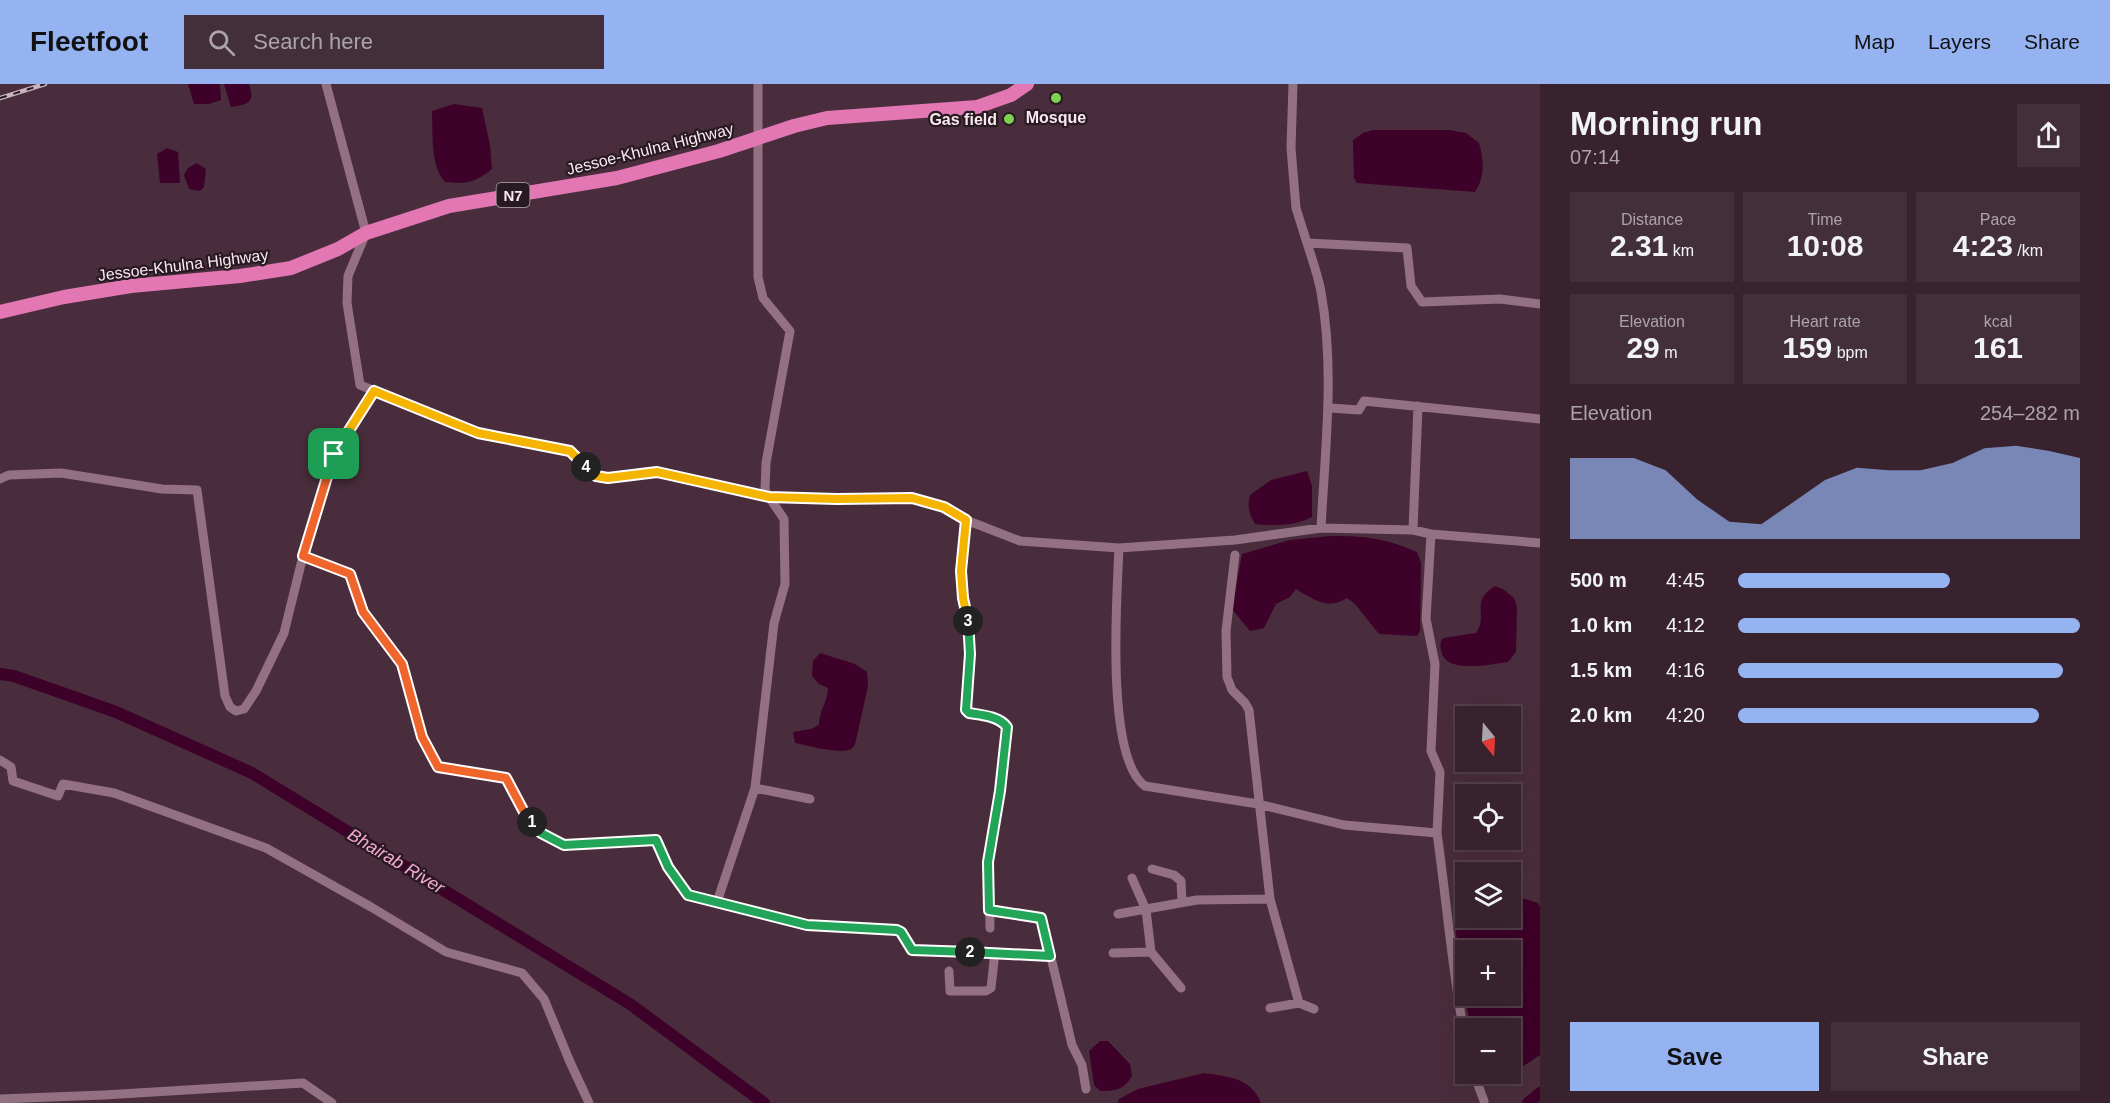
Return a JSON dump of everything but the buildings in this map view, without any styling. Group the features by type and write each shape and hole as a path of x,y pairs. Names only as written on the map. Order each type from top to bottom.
{"highway":[{"name":"Jessoe-Khulna Highway","path":"0,312 64,297 131,286 280,270 315,259 347,245 366,233 449,206 617,178 827,118 977,107 1011,95 1027,84"}],"street":[{"path":"326,84 366,233 348,276 347,303 360,386 478,433 570,451 596,476 608,478 657,472 769,497 912,498 944,507 966,520 1020,541 1119,548 1234,540 1321,528 1413,530 1431,534 1540,543"},
{"path":"717,902 754,788 774,623 785,584 784,519 765,490 766,463 790,331 763,298 758,277 758,84"},
{"path":"1293,84 1291,148 1296,207 1321,290 1327,343 1328,409 1321,528"},
{"path":"1307,243 1407,248 1411,286 1422,302 1500,299 1540,304"},
{"path":"0,479 9,476 61,473 162,489 196,490 225,696 230,707 236,711 244,709 256,691 284,633 303,556 334,454 374,391"},
{"path":"1330,408 1359,410 1364,401 1540,419"},
{"path":"1413,530 1419,406"},
{"path":"966,520 961,571 970,654 965,707 969,713 993,718 1007,727 1000,791 988,862 990,928"},
{"path":"1431,534 1426,619 1435,664 1431,752 1440,772 1437,833 1461,1018"},
{"path":"1119,548 1116,641 1120,722 1129,762 1141,783 1145,786 1258,804 1344,825 1437,833"},
{"path":"1235,555 1226,631 1227,677 1232,690 1249,710 1270,899 1299,1003"},
{"path":"303,556 350,574 363,612 402,664 422,737 438,767 506,778 524,812 541,833 564,845 656,840 668,867 688,895 807,925 897,930 901,932 912,950 1050,956"},
{"path":"0,760 11,767 13,782 58,796 63,784 114,793 266,848 446,952 522,973 544,999 589,1103"},
{"path":"754,788 810,799"},
{"path":"1152,869 1174,874 1181,881 1182,902"},
{"path":"1132,879 1146,910 1151,952 1181,988"},
{"path":"1118,914 1182,902 1214,899 1270,899"},
{"path":"989,910 1041,918 1072,1045 1082,1065 1086,1089"},
{"path":"1113,953 1151,952"},
{"path":"949,971 951,991 986,992 992,988 994,953"},
{"path":"1270,1008 1299,1003 1314,1009"},
{"path":"0,1099 303,1083 332,1103"},
{"path":"1478,1084 1484,1101"}],"shaded area":[{"path":"188,84 220,84 221,100 209,104 194,104"},
{"path":"224,84 249,84 251,99 242,105 231,107"},
{"path":"454,104 482,108 490,145 492,169 475,180 459,183 445,182 437,167 433,148 432,111"},
{"path":"1373,130 1449,130 1466,133 1479,143 1482,156 1482,174 1475,192 1357,183 1354,178 1353,140"},
{"path":"167,148 178,152 180,183 160,183 157,154"},
{"path":"197,163 206,169 204,187 200,191 189,189 184,175 188,168"},
{"path":"1307,471 1312,486 1312,517 1292,524 1255,524 1249,510 1250,495 1271,480"},
{"path":"1330,536 1375,539 1417,552 1421,563 1420,631 1417,636 1379,634 1355,604 1347,598 1334,603 1321,602 1296,589 1290,597 1276,604 1264,628 1250,631 1232,609 1242,554 1290,540"},
{"path":"1495,586 1514,598 1517,607 1516,652 1508,662 1493,664 1464,666 1448,661 1441,649 1443,638 1476,633 1481,620 1483,598"},
{"path":"820,653 855,664 867,672 868,686 856,741 851,749 846,751 795,743 793,732 819,725 827,697 828,688 819,684 812,676 813,661"},
{"path":"1521,898 1538,903 1540,907 1540,1055 1521,1068 1521,1018 1469,1018 1467,1006 1521,1006 1521,940 1457,940 1456,928 1521,928"},
{"path":"1100,1041 1108,1041 1130,1064 1132,1076 1119,1089 1100,1091 1094,1085 1089,1051"},
{"path":"1204,1073 1230,1077 1245,1083 1257,1094 1261,1103 1118,1103 1119,1099 1138,1089"}],"waterway":[{"name":"Bhairab River","path":"0,674 14,676 116,712 252,773 630,1004 764,1103"},
{"name":"Bhairab River","path":"1528,1103 1540,1093"}],"railway":[{"path":"0,98 45,84"}],"place":[{"name":"Mosque","path":"1056,98"},
{"name":"Gas field","path":"1009,119"}],"route":[{"path":"374,391 478,433 570,451 596,476 608,478 657,472 769,497 912,498 944,507 966,520 961,571 970,654 965,707 969,713 993,718 1007,727 1000,791 988,862 989,910 1041,918 1050,956 912,950 901,932 897,930 807,925 688,895 668,867 656,840 564,845 541,833 524,812 506,778 438,767 422,737 402,664 363,612 350,574 303,556 334,454 374,391"}]}
